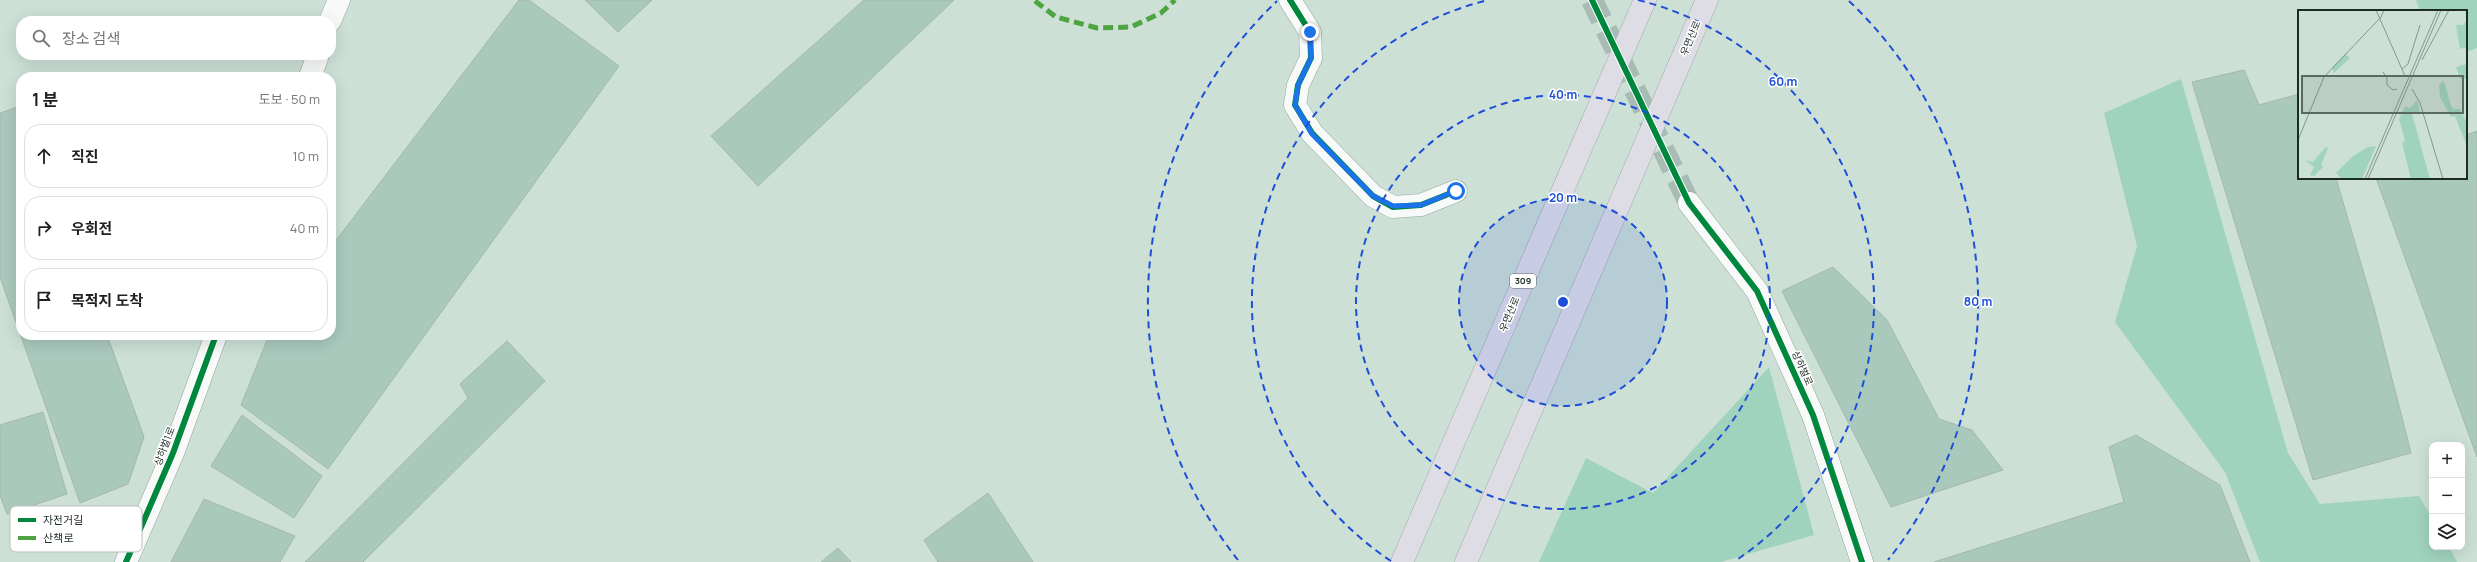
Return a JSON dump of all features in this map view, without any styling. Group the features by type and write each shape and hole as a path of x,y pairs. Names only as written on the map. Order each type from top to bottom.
{"highway":[{"name":"우면산로","path":"1402,562 1645,0"},
{"name":"우면산로","path":"1466,562 1706,0"},
{"path":"1670,84 1717,0"}],"street":[{"path":"332,16 339,0"},
{"path":"1290,0 1310,32 1311,58 1298,85 1295,105 1312,134 1373,196 1393,206 1421,205 1456,191"},
{"path":"312,72 316,60"},
{"name":"상하벌로","path":"1689,202 1758,290 1813,415 1862,562"},
{"name":"상하벌1로","path":"142,525 173,453 214,340"},
{"name":"상하벌1로","path":"126,562 130,552"}],"green space":[{"path":"2416,0 2477,0 2477,48 2467,52 2467,10 2420,10"},
{"path":"2181,79 2288,453 2320,504 2419,496 2429,513 2429,550 2451,550 2457,562 2260,562 2225,472 2115,322 2137,246 2104,113"},
{"path":"1769,367 1814,535 1721,562 1539,562 1586,458 1653,493"}],"building":[{"path":"519,0 529,0 619,66 328,469 241,405 267,340 336,340 336,240"},
{"path":"585,0 652,0 618,32"},
{"path":"864,0 954,0 758,186 711,136"},
{"path":"2244,70 2259,105 2298,94 2298,179 2336,179 2374,308 2411,453 2313,480 2192,82"},
{"path":"16,108 16,322 0,277 0,113"},
{"path":"2477,131 2477,457 2376,179 2467,179 2467,135"},
{"path":"1833,267 1887,320 1939,419 1972,430 2003,470 1891,507 1782,291"},
{"path":"22,340 109,340 144,437 128,484 80,503"},
{"path":"507,341 545,381 363,562 305,562 468,398 460,384"},
{"path":"43,412 67,494 31,506 10,506 10,513 7,514 0,495 0,425"},
{"path":"242,415 322,476 294,518 211,466"},
{"path":"2136,435 2220,485 2250,562 1934,562 2124,502 2109,447"},
{"path":"988,493 1033,562 938,562 924,540"},
{"path":"204,499 295,536 280,562 171,562"},
{"path":"838,548 851,562 821,562"}],"tunnel":[{"path":"1592,0 1689,203"}],"marked path":[{"path":"1035,1 1056,17 1097,28 1131,27 1161,13 1175,0"}],"cycle path":[{"path":"1290,0 1310,32 1311,58 1298,85 1295,105 1312,133 1373,196 1393,207 1421,205 1456,191"},
{"path":"1592,0 1689,203 1757,291 1813,415 1862,562"},
{"path":"142,525 173,453 214,340"},
{"path":"126,562 130,552"}],"route":[{"path":"1310,32 1311,58 1298,85 1295,105 1312,134 1373,196 1393,206 1421,205 1456,191"}]}
